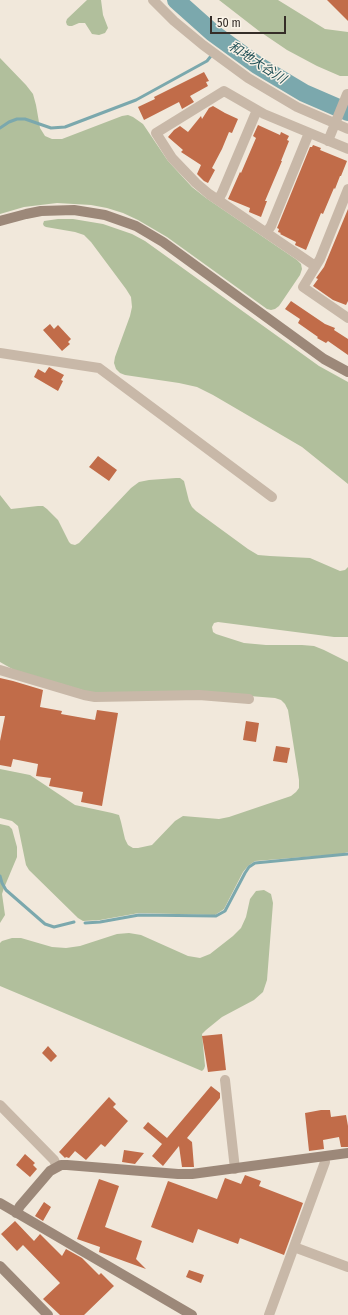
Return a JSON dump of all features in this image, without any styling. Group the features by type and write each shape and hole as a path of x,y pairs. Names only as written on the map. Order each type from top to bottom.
{"street":[{"path":"153,0 188,33 233,68 280,98 348,129"},
{"path":"315,266 218,200 200,186 183,171 172,158 156,133 224,91 257,110 348,150"},
{"path":"328,141 346,95"},
{"path":"218,200 257,110"},
{"path":"266,233 271,226 309,133"},
{"path":"348,189 320,259 303,287 348,318"},
{"path":"0,221 41,211 74,210 105,215 136,226 163,242 324,359 348,372"},
{"path":"0,353 99,368 272,497"},
{"path":"0,670 95,697 199,695 249,699"},
{"path":"225,1080 235,1169"},
{"path":"0,1105 54,1160 57,1167"},
{"path":"16,1213 20,1206 50,1172 57,1167 67,1165 185,1174 235,1169 348,1153"},
{"path":"269,1315 325,1162 324,1157"},
{"path":"0,1203 192,1315"},
{"path":"294,1248 348,1267"},
{"path":"0,1266 48,1315"}],"green space":[{"path":"87,0 101,0 103,15 108,28 105,33 99,35 92,34 85,23 79,23 72,26 67,25 67,19"},
{"path":"219,0 278,0 325,29 348,32 348,76 340,76 287,50 259,31"},
{"path":"0,58 33,94 40,128 45,136 52,139 62,139 122,116 128,115 133,117 143,124 168,161 192,187 297,260 301,264 302,269 300,275 279,306 271,310 267,309 167,237 123,213 91,205 57,203 24,207 0,214"},
{"path":"73,219 103,224 132,234 145,241 319,366 348,382 348,484 302,447 197,387 120,373 116,369 114,363 130,316 132,307 131,297 91,242 84,235 46,227 43,224 44,221"},
{"path":"180,478 184,481 189,501 196,511 258,555 310,558 340,571 345,570 348,567 348,637 334,637 218,622 214,623 212,627 213,632 216,634 244,643 314,646 348,662 348,852 341,854 255,861 243,872 224,909 215,915 139,913 100,920 83,921 78,918 29,870 26,865 18,826 12,821 0,818 0,769 30,775 75,805 119,815 125,839 128,845 133,848 152,845 175,821 183,816 219,819 229,817 291,796 299,788 288,710 281,700 275,698 199,692 96,694 14,670 0,662 0,495 11,509 43,506 58,520 69,542 75,545 79,543 131,488 139,482"},
{"path":"0,824 9,826 12,829 17,847 17,857 2,894 5,915 0,923"},
{"path":"264,890 271,894 273,903 267,980 263,992 254,1000 222,1017 202,1034 205,1066 202,1071 0,986 0,943 12,938 21,938 52,947 66,948 80,946 117,934 129,933 141,935 188,956 200,958 210,954 241,928 246,917 250,899 256,891"}],"building":[{"path":"327,0 348,0 348,21"},
{"path":"204,72 209,81 206,82 208,86 190,96 194,102 182,109 179,102 144,120 138,107 155,99 154,97"},
{"path":"213,106 238,119 232,133 229,132 212,168 215,170 208,183 197,174 201,165 181,152 183,150 168,137 180,126 188,132 201,116 202,119 209,108"},
{"path":"258,125 280,135 281,132 289,136 287,140 289,141 265,201 267,201 261,217 249,212 250,208 228,199 256,138 253,136"},
{"path":"313,145 321,148 320,150 347,161 323,214 321,213 306,250 295,245 296,242 280,234 281,233 278,232 279,229 277,228 310,147"},
{"path":"348,209 348,301 346,305 333,300 313,286 318,279 316,278 324,267"},
{"path":"291,301 325,324 335,328 334,330 348,339 348,355 328,341 326,343 317,338 318,337 298,323 300,319 285,309"},
{"path":"50,324 54,329 58,325 71,339 68,342 70,344 62,351 43,330"},
{"path":"49,367 64,375 58,391 34,377 38,369 45,373"},
{"path":"98,456 117,470 109,481 89,467"},
{"path":"0,678 43,690 40,707 62,711 61,714 95,720 97,710 118,713 102,806 81,802 83,792 49,786 51,778 36,776 38,764 13,759 11,767 0,765 0,741 5,716 0,716"},
{"path":"246,721 259,723 256,742 243,740"},
{"path":"276,746 290,748 287,763 273,761"},
{"path":"222,1034 226,1070 208,1072 202,1036"},
{"path":"48,1046 57,1056 51,1062 42,1053"},
{"path":"211,1086 220,1093 220,1098 187,1138 192,1142 194,1167 182,1167 179,1146 163,1166 152,1156 162,1144 143,1128 148,1122 167,1138"},
{"path":"109,1097 116,1104 113,1107 128,1121 105,1147 101,1144 86,1160 75,1151 69,1158 65,1158 59,1152"},
{"path":"330,1110 331,1117 346,1115 348,1126 348,1147 341,1147 339,1137 323,1140 324,1149 309,1151 305,1113"},
{"path":"124,1150 144,1153 135,1164 122,1162"},
{"path":"25,1154 35,1163 33,1165 37,1169 30,1177 16,1165"},
{"path":"245,1175 261,1181 259,1186 303,1203 284,1255 240,1238 238,1244 198,1229 193,1243 151,1227 168,1181 217,1199 225,1178 241,1184"},
{"path":"99,1179 119,1186 105,1227 142,1241 136,1259 146,1269 99,1252 100,1247 77,1239"},
{"path":"44,1202 51,1207 43,1221 35,1216"},
{"path":"15,1221 34,1241 40,1234 62,1256 66,1249 82,1258 99,1275 101,1273 114,1286 84,1315 60,1315 43,1299 60,1283 23,1245 17,1251 1,1234"},
{"path":"189,1270 204,1275 201,1283 186,1277"}],"waterway":[{"name":"和地大谷川","path":"176,0 213,33 257,65 304,93 348,112"},
{"name":"和地大谷川","path":"220,45 223,41"},
{"path":"0,128 17,119 25,119 51,128 65,127 136,100 207,61 211,56"},
{"path":"85,923 100,922 139,915 216,916 225,911 245,873 249,867 255,863 348,854"},
{"path":"0,876 6,890 45,924 54,927 74,922"}]}
